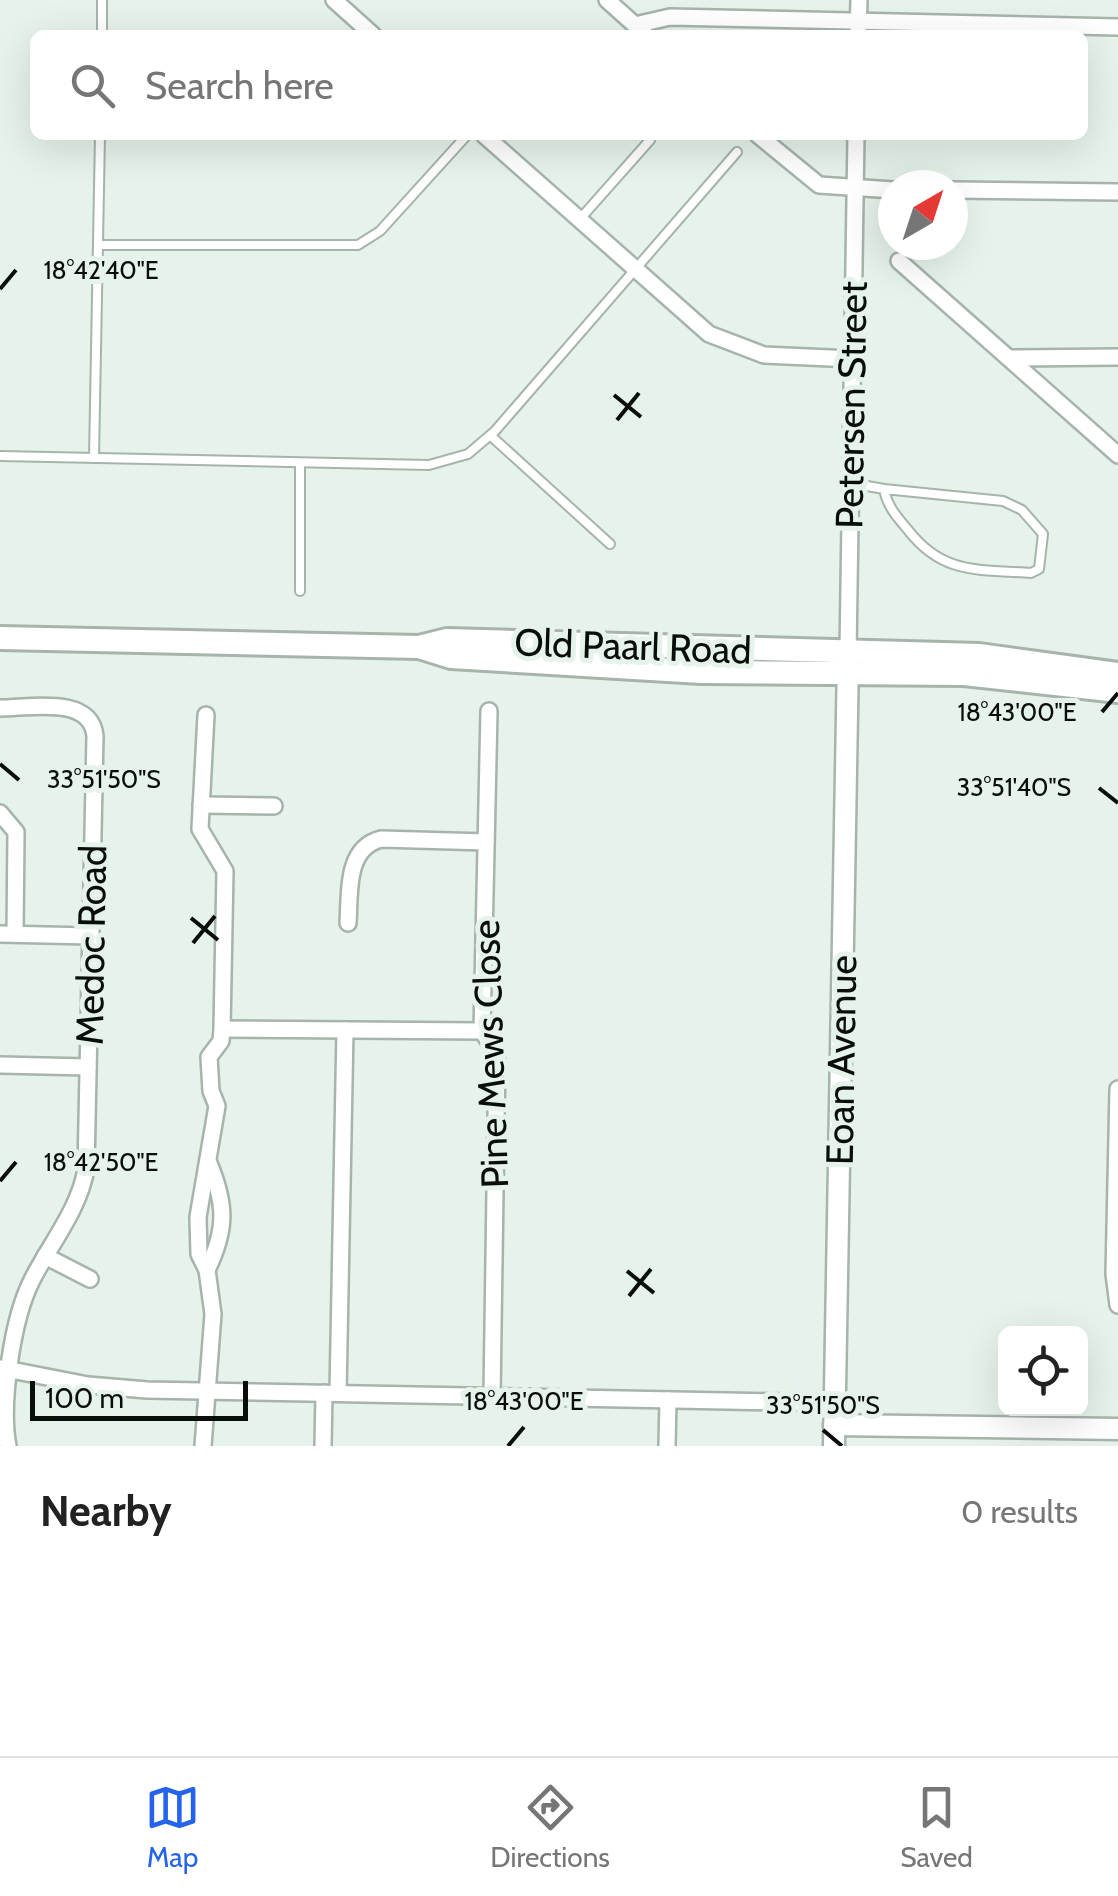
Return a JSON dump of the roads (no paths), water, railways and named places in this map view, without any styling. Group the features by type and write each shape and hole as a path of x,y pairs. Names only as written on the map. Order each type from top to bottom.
{"main road":[{"name":"Old Paarl Road","path":"0,638 419,648 450,657 700,672 848,663"},
{"path":"848,663 1008,657 1118,674"},
{"path":"848,663 1118,690"}],"street":[{"path":"334,0 367,30"},
{"path":"607,0 640,30 670,17 858,28 1118,27"},
{"path":"858,0 858,28"},
{"path":"490,140 693,324 726,342 784,358 852,360"},
{"path":"764,140 819,185 878,190"},
{"name":"Petersen Street","path":"848,663 856,140"},
{"path":"968,190 1118,192"},
{"path":"899,261 1118,455"},
{"path":"1011,358 1118,358"},
{"name":"Eoan Avenue","path":"834,1425 848,663"},
{"name":"Medoc Road","path":"0,708 72,708 84,713 94,725 84,1180 20,1306 4,1369 0,1418 8,1446"},
{"name":"Pine Mews Close","path":"488,711 482,1030 497,1053 492,1396"},
{"path":"203,1446 213,1314 207,1270 198,1254 198,1217 217,1106 211,1091 209,1057 221,1041 225,871 201,832 206,715"},
{"path":"201,804 274,806"},
{"path":"0,813 16,832 7,934 91,936"},
{"path":"348,923 353,868 367,844 380,839 486,842"},
{"path":"222,1029 482,1030"},
{"path":"322,1446 331,1393 345,1030"},
{"path":"0,1065 88,1067"},
{"path":"1118,1089 1118,1305"},
{"path":"207,1270 221,1242 224,1215 223,1196 209,1162"},
{"path":"198,1217 224,1215"},
{"path":"45,1256 90,1280"},
{"path":"4,1369 88,1385 205,1391 668,1400 834,1425 1118,1428"},
{"path":"667,1446 668,1400"}],"lane":[{"path":"102,0 102,30"},
{"path":"94,458 100,140"},
{"path":"98,244 342,249 358,245 380,231 462,140"},
{"path":"579,221 650,140"},
{"path":"0,456 429,465 468,454 491,436 738,152"},
{"path":"491,436 610,544"},
{"path":"300,462 300,591"},
{"path":"850,484 1014,504 1041,530 1041,564 1031,574 956,567 933,558 893,512 884,489"}]}
